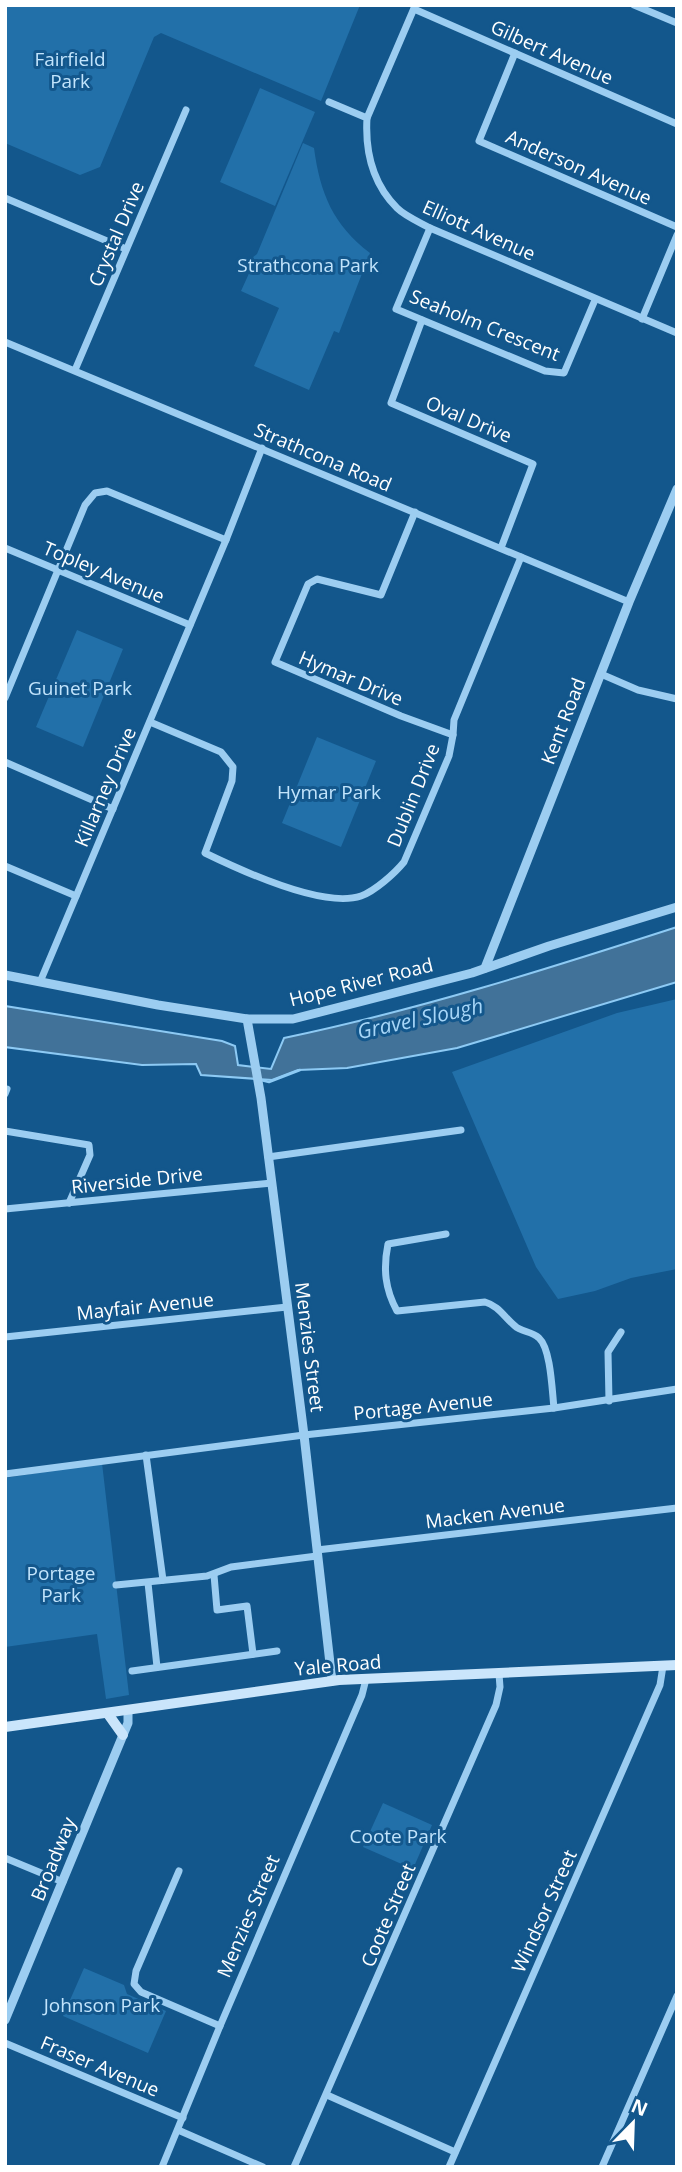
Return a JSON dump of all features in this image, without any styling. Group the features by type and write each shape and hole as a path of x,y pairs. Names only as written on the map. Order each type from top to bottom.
{"main road":[{"name":"Yale Road","path":"5,1727 332,1681 677,1665"},
{"path":"108,1714 123,1735"}],"street":[{"path":"634,5 677,23"},
{"path":"329,102 367,118 415,7"},
{"name":"Gilbert Avenue","path":"415,7 677,124"},
{"name":"Anderson Avenue","path":"515,53 479,141 677,227"},
{"name":"Crystal Drive","path":"75,370 186,110"},
{"name":"Elliott Avenue","path":"367,118 366,136 370,164 381,188 398,210 430,228 677,333"},
{"path":"5,198 126,249"},
{"name":"Seaholm Crescent","path":"430,228 397,309 422,320 545,371 564,373 595,300"},
{"path":"642,319 677,235"},
{"name":"Oval Drive","path":"422,320 391,403 533,464 500,548"},
{"name":"Strathcona Road","path":"5,342 629,601"},
{"name":"Killarney Drive","path":"40,982 262,448"},
{"name":"Kent Road","path":"485,968 629,601 677,489"},
{"path":"5,698 85,505 95,493 107,491 226,540"},
{"name":"Hymar Drive","path":"415,512 382,595 317,579 308,584 275,662 401,716 453,735"},
{"name":"Topley Avenue","path":"5,548 190,625"},
{"name":"Dublin Drive","path":"150,722 221,752 233,767 232,780 205,853 285,887 328,899 361,896 394,874 404,862 449,756 454,720 521,556"},
{"path":"601,674 638,690 677,699"},
{"path":"5,762 113,809"},
{"path":"5,866 76,896"},
{"name":"Hope River Road","path":"5,975 158,1005 247,1019 293,1019 485,968 677,907"},
{"name":"Menzies Street","path":"247,1019 272,1183 332,1681"},
{"path":"268,1157 461,1130"},
{"path":"5,1131 89,1144 90,1155 69,1203"},
{"name":"Riverside Drive","path":"5,1209 272,1183"},
{"path":"446,1234 388,1244 384,1262 386,1278 389,1296 397,1311 492,1304 517,1329 530,1332 541,1339 548,1358 554,1408"},
{"name":"Mayfair Avenue","path":"5,1337 287,1307"},
{"path":"608,1401 608,1352 621,1332"},
{"name":"Portage Avenue","path":"5,1474 304,1435 554,1408 677,1389"},
{"path":"146,1455 163,1580"},
{"name":"Macken Avenue","path":"116,1585 214,1575 231,1567 317,1553 677,1508"},
{"path":"214,1575 217,1610 247,1606 253,1654"},
{"path":"148,1583 157,1667"},
{"path":"132,1671 277,1651"},
{"name":"Windsor Street","path":"449,2167 660,1685 663,1665"},
{"name":"Coote Street","path":"294,2167 496,1705 500,1687 499,1674"},
{"name":"Menzies Street","path":"162,2167 362,1696 366,1679"},
{"name":"Broadway","path":"5,2020 128,1723 128,1711"},
{"path":"5,1858 63,1882"},
{"path":"179,1871 136,1972 134,1984 141,1992 220,2026"},
{"path":"602,2167 677,1996"},
{"name":"Fraser Avenue","path":"5,2043 183,2118"},
{"path":"327,2095 456,2152"},
{"path":"178,2130 263,2167"}],"green space":[{"name":"Fairfield Park","path":"5,5 360,5 321,101 161,33 154,37 100,167 80,175 5,143"},
{"path":"260,88 315,112 275,206 220,182"},
{"name":"Strathcona Park","path":"303,143 314,148 320,179 330,207 346,231 370,253 339,333 334,331 309,390 254,366 279,308 241,291 251,269 249,267 252,258 257,254"},
{"name":"Guinet Park","path":"77,630 123,649 83,747 36,727"},
{"name":"Hymar Park","path":"317,737 376,761 341,847 282,823"},
{"path":"677,999 677,1269 631,1278 595,1291 558,1299 536,1267 452,1072 617,1013"},
{"name":"Portage Park","path":"102,1463 129,1695 106,1699 97,1634 5,1647 5,1478"},
{"name":"Coote Park","path":"383,1803 432,1825 413,1869 363,1847"},
{"name":"Johnson Park","path":"84,1968 124,1985 127,1994 166,2011 148,2053 63,2016"}],"water":[{"path":"677,927 677,982 457,1048 347,1068 298,1070 272,1080 201,1075 196,1064 142,1065 5,1047 5,1006 222,1041 235,1046 238,1065 271,1069 284,1038 433,1002"}],"waterway":[{"name":"Gravel Slough","path":"261,1080 269,1082 300,1070"}]}
